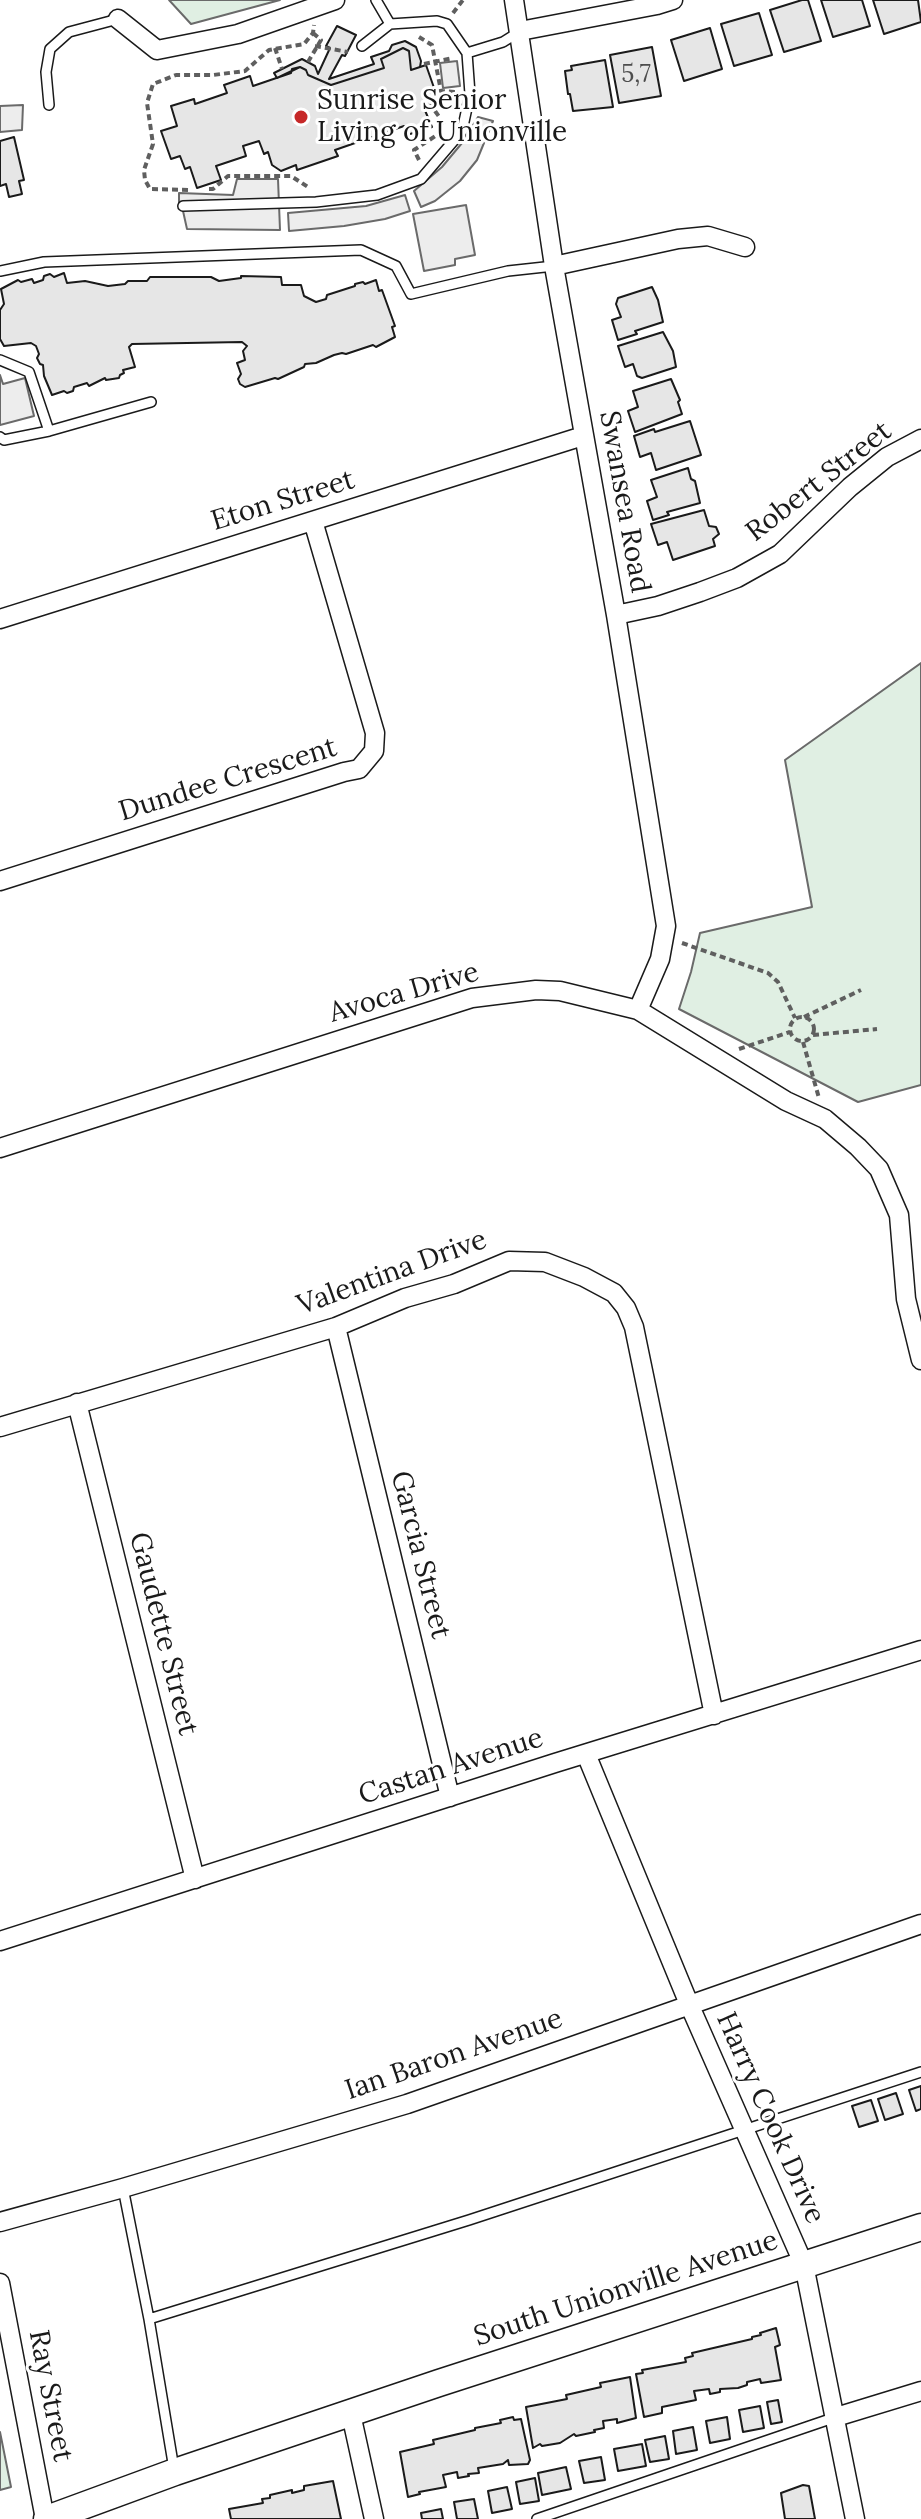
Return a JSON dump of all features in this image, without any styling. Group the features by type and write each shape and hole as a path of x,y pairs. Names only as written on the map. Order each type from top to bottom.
{"street":[{"path":"118,19 157,50 238,34 335,0"},
{"name":"Swansea Road","path":"514,0 554,266 616,615 666,926 660,959 638,1010"},
{"path":"520,31 673,0"},
{"path":"554,266 678,239 708,236 745,247"},
{"name":"Eton Street","path":"0,619 583,436"},
{"name":"Robert Street","path":"616,615 658,606 700,592 737,578 780,554 850,487 887,457 921,439"},
{"name":"Dundee Crescent","path":"0,881 359,769 374,751 375,733 313,521"},
{"name":"Avoca Drive","path":"0,1148 472,998 536,990 560,991 638,1010 786,1101 825,1119 858,1147 879,1169 899,1215 906,1299 921,1360"},
{"name":"Valentina Drive","path":"0,1427 336,1327 405,1298 454,1284 509,1261 545,1262 584,1277 614,1293 626,1308 634,1327 714,1715"},
{"name":"Garcia Street","path":"336,1327 450,1797"},
{"name":"Gaudette Street","path":"77,1403 195,1879"},
{"name":"Castan Avenue","path":"0,1941 921,1650"},
{"name":"Harry Cook Drive","path":"586,1754 689,2004 804,2265 855,2519"},
{"name":"Ian Baron Avenue","path":"0,2222 407,2104 921,1924"},
{"name":"South Unionville Avenue","path":"46,2519 175,2472 921,2227"},
{"name":"Ray Street","path":"0,2283 46,2519"},
{"path":"836,2417 921,2391"},
{"path":"351,2414 374,2519"}],"lane":[{"path":"376,0 390,24"},
{"path":"49,105 46,72 50,49 69,32 118,19"},
{"path":"183,206 316,202 377,195 421,179 462,131 470,94 467,53 447,24 437,21 390,24 362,46"},
{"path":"467,53 503,42 520,31"},
{"path":"0,271 44,262 361,250 396,266 411,294 508,271 554,266"},
{"path":"0,360 29,372 49,431"},
{"path":"1,441 49,431 151,402"},
{"path":"149,2319 469,2220 921,2072"},
{"path":"123,2188 175,2472"},
{"path":"537,2519 836,2417"}],"path":[{"path":"194,191 150,189 145,180 144,170 153,144 147,103 153,84 176,75 245,71 269,50 304,44 313,33 316,7"},
{"path":"308,62 321,40 313,33"},
{"path":"411,33 432,45 441,91 456,91 455,99"},
{"path":"315,46 352,52"},
{"path":"275,48 282,69"},
{"path":"424,64 467,53"},
{"path":"435,111 446,126"},
{"path":"421,163 414,150 437,136 450,117"},
{"path":"204,190 213,189 228,176 272,175 291,176 314,190"},
{"path":"664,938 768,973 778,982 795,1018"},
{"path":"804,1017 815,1031 809,1040 803,1042 790,1032 795,1018 804,1017 861,990"},
{"path":"813,1035 877,1029"},
{"path":"715,1058 790,1032"},
{"path":"803,1042 825,1119"}],"green space":[{"path":"169,0 280,0 191,24"},
{"path":"921,663 921,1085 858,1102 679,1009 700,933 812,907 785,760"},
{"path":"0,2432 11,2487 0,2490"}],"shaded area":[{"path":"457,61 460,86 443,88 440,63"},
{"path":"23,105 22,130 0,132 0,106"},
{"path":"478,117 493,121 477,160 460,181 435,201 421,207 414,191 442,167"},
{"path":"237,179 278,179 280,230 187,229 183,211 179,208 179,193 233,195"},
{"path":"405,195 410,211 385,219 289,231 288,213 366,206"},
{"path":"466,205 475,255 455,259 455,265 424,271 413,214"},
{"path":"0,375 3,384 25,378 34,416 0,425"}],"building":[{"path":"808,0 821,41 784,52 770,10"},
{"path":"821,0 862,0 870,26 833,37"},
{"path":"873,0 918,0 921,22 884,34"},
{"path":"759,13 772,55 734,66 721,24"},
{"path":"337,26 356,35 329,79 374,64 371,57 405,41 416,47 420,67 411,70 409,51 403,48 381,59 384,68 331,85 308,75 300,67 277,78 274,73 302,59 315,66 318,74 330,48 326,46"},
{"path":"710,28 722,69 684,81 671,40"},
{"path":"652,47 661,96 619,103 610,55"},
{"name":"Sunrise Senior Living of Unionville","path":"403,48 409,51 411,70 426,65 439,102 424,108 432,127 407,135 404,126 335,150 338,156 297,170 296,165 281,171 272,165 268,152 264,154 259,141 243,146 246,156 216,166 221,180 197,188 190,167 185,169 180,156 171,159 161,131 177,126 171,106 194,99 195,104 227,93 224,85 250,76 253,86 300,67 308,75 331,85 384,68 381,59"},
{"path":"605,60 613,107 573,111 565,71 572,70 571,66"},
{"path":"14,137 24,180 19,181 22,194 9,197 6,184 0,186 0,141"},
{"path":"64,273 67,283 85,281 108,286 128,281 147,281 150,277 211,277 219,281 241,276 281,277 282,285 301,285 304,296 316,302 355,284 376,280 395,326 392,327 395,337 376,347 373,345 334,355 305,364 278,379 245,387 238,379 241,374 237,363 245,360 243,351 247,346 242,342 132,344 129,347 135,367 123,370 119,378 105,378 89,386 87,383 74,387 73,391 52,395 43,365 37,358 36,346 31,343 4,346 0,339 0,310 4,304 1,289 18,280 32,279 34,283 50,274 54,277"},
{"path":"652,287 663,322 618,340 612,320 621,317 616,304 618,298"},
{"path":"663,332 673,351 676,367 642,378 637,376 633,364 625,367 618,346"},
{"path":"671,379 682,414 635,432 628,411 638,407 633,391"},
{"path":"690,421 701,455 656,470 651,453 640,457 634,436"},
{"path":"688,468 691,479 695,481 700,503 667,512 669,515 653,520 647,501 657,497 651,480"},
{"path":"704,510 709,526 716,527 719,534 713,539 715,546 673,560 667,542 658,545 651,524"},
{"path":"921,2086 921,2109 916,2111 909,2090"},
{"path":"896,2093 903,2114 885,2120 878,2099"},
{"path":"871,2100 878,2121 859,2127 852,2106"},
{"path":"776,2328 780,2345 775,2347 781,2380 761,2383 760,2379 710,2394 709,2389 694,2391 696,2400 662,2407 662,2413 644,2417 636,2374 643,2373 642,2370 686,2362 685,2358 693,2356 692,2353 752,2339"},
{"path":"630,2377 636,2418 617,2423 617,2419 603,2421 604,2428 595,2432 574,2434 560,2443 540,2444 533,2448 526,2407 567,2399 566,2395 601,2387 600,2383"},
{"path":"778,2400 782,2422 771,2424 767,2402"},
{"path":"760,2406 764,2428 743,2432 739,2410"},
{"path":"513,2417 514,2420 521,2419 530,2460 528,2464 509,2465 508,2460 503,2464 478,2468 479,2473 469,2476 458,2478 457,2472 443,2475 446,2487 408,2497 400,2452 434,2444 433,2440 501,2423 500,2420"},
{"path":"727,2417 730,2439 710,2443 706,2421"},
{"path":"693,2427 697,2450 676,2454 673,2431"},
{"path":"665,2436 669,2459 650,2462 645,2440"},
{"path":"642,2444 646,2466 618,2471 614,2449"},
{"path":"601,2457 605,2480 584,2483 579,2461"},
{"path":"566,2467 571,2489 542,2495 538,2473"},
{"path":"535,2478 539,2501 520,2504 516,2482"},
{"path":"333,2481 341,2519 231,2519 229,2509 263,2503 262,2499 270,2498 270,2495 292,2490 292,2493 304,2490 304,2486"},
{"path":"803,2485 809,2486 815,2519 785,2519 781,2493"},
{"path":"507,2487 512,2509 492,2513 488,2491"},
{"path":"474,2499 478,2519 457,2519 454,2502"},
{"path":"441,2509 443,2519 422,2519 421,2513"}],"place":[{"name":"Sunrise Senior Living of Unionville","path":"301,117"}]}
